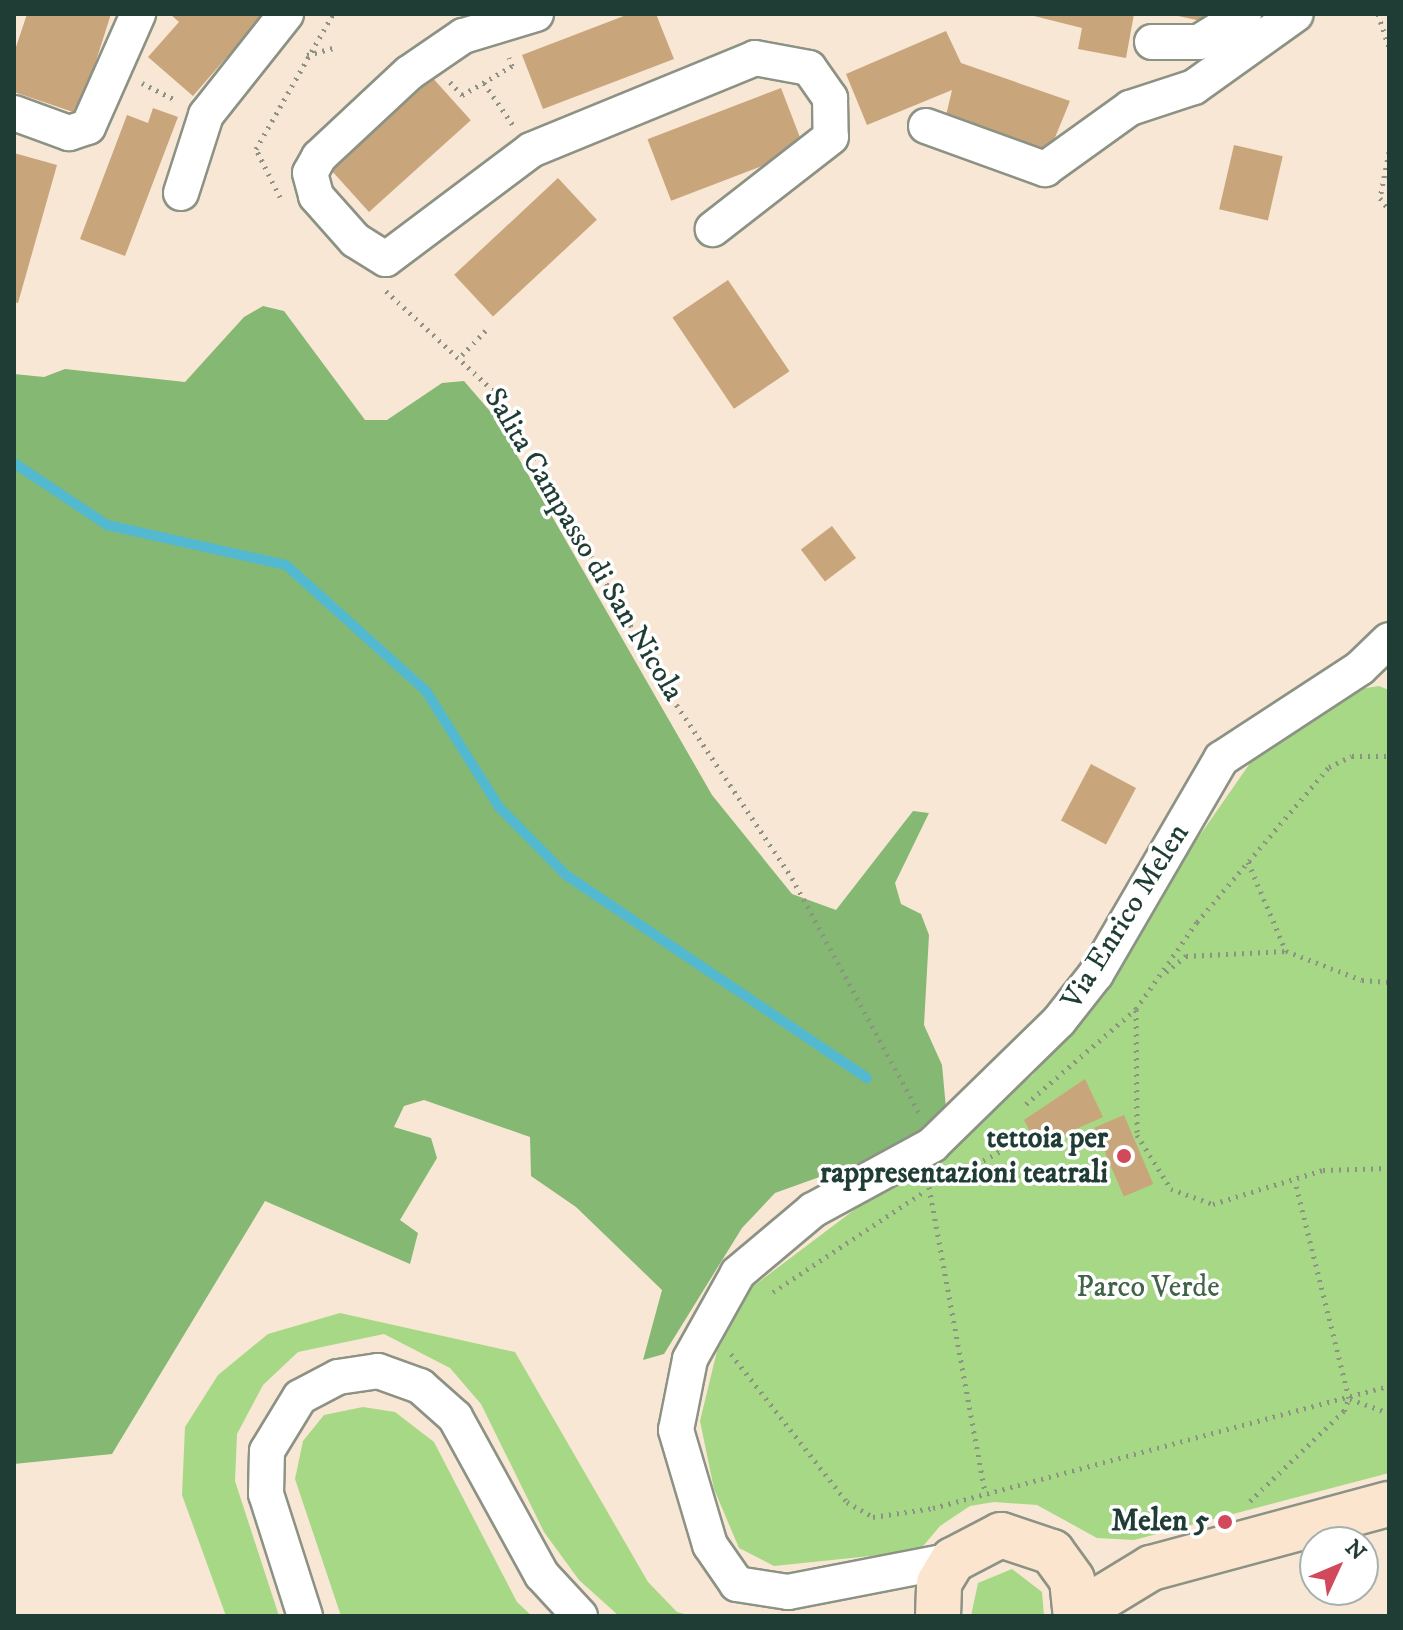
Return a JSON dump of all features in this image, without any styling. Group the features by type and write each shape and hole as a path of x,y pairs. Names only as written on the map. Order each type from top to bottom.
{"street":[{"path":"14,113 69,133 88,127 138,14"},
{"path":"181,193 206,115 286,14"},
{"path":"536,14 435,52 319,157 310,173 316,196 355,240 386,259 531,150 732,65 793,59 825,87 835,116 831,137 713,229"},
{"path":"1152,42 1199,42 1244,14"},
{"path":"926,126 1045,169 1130,108 1194,87 1296,14"},
{"name":"Via Enrico Melen","path":"953,1560 788,1592 737,1584 710,1545 676,1430 681,1382 738,1273 813,1210 932,1145 1059,1021 1096,974 1221,759 1360,668 1389,640"},
{"path":"305,1616 266,1494 267,1451 300,1397 338,1377 378,1371 420,1386 455,1417 542,1575 580,1616"},
{"path":"1052,1552 1072,1580 1076,1615 1151,1568 1389,1504"},
{"path":"932,1612 953,1560 993,1537 1028,1538 1052,1552 1151,1568"}],"path":[{"path":"284,200 260,168 256,149 333,14"},
{"path":"1378,14 1389,47"},
{"path":"307,55 336,47"},
{"path":"462,95 512,66"},
{"path":"132,79 143,74 142,83 206,115"},
{"path":"484,83 531,150"},
{"path":"1389,153 1380,198 1389,210"},
{"name":"Salita Campasso di San Nicola","path":"375,283 462,355 514,419 672,698 792,878 908,1086"},
{"path":"462,355 487,329"},
{"path":"1248,861 1286,951"},
{"path":"1165,972 1186,956 1286,951 1362,980 1389,982"},
{"path":"1136,1009 1132,1111 1158,1177 1213,1204 1356,1164 1389,1168"},
{"path":"757,1302 925,1191 1014,1144"},
{"path":"1255,1539 1245,1505 1344,1411 1349,1398 1295,1182"},
{"path":"925,1191 993,1537"},
{"path":"725,1342 862,1513 893,1517 1389,1386"},
{"path":"1349,1398 1389,1413"}],"green space":[{"path":"263,306 284,311 365,420 387,420 442,383 464,381 495,417 712,795 792,894 836,910 913,811 929,813 895,883 901,904 921,914 929,935 924,1025 942,1065 946,1108 942,1119 889,1152 775,1193 742,1228 664,1354 643,1360 662,1290 576,1207 531,1176 530,1137 424,1100 404,1106 394,1127 431,1138 437,1158 400,1220 418,1233 410,1264 265,1201 112,1454 14,1464 14,374 44,377 65,369 185,382 244,317"},
{"name":"Parco Verde","path":"1379,686 1389,690 1389,1473 1134,1540 1097,1538 1037,1505 994,1502 970,1506 940,1526 919,1551 774,1566 739,1548 714,1489 700,1421 717,1351 752,1287 1033,1075 1255,756 1340,692"},
{"path":"340,1313 515,1352 648,1582 677,1612 693,1616 619,1616 579,1580 544,1532 481,1404 450,1368 384,1334 298,1352 263,1385 237,1434 235,1481 279,1616 226,1616 182,1495 185,1427 218,1375 268,1334"},
{"path":"363,1407 395,1412 434,1442 517,1602 532,1616 341,1616 295,1479 303,1441 324,1415"},
{"path":"1012,1569 1042,1592 1044,1616 971,1616 978,1583"}],"building":[{"path":"27,14 111,14 79,114 14,92 14,53"},
{"path":"170,14 264,14 193,96 148,57 179,22"},
{"path":"629,14 656,14 674,59 543,109 522,55"},
{"path":"1026,14 1134,14 1126,58 1078,49 1082,28"},
{"path":"1169,14 1217,14 1215,24"},
{"path":"946,31 961,63 1070,101 1047,157 945,120 952,90 867,125 846,74"},
{"path":"430,75 471,120 369,212 328,167"},
{"path":"781,88 805,150 671,201 647,139"},
{"path":"153,108 178,117 125,256 80,239 127,115 148,123"},
{"path":"1234,145 1283,156 1268,221 1219,209"},
{"path":"14,153 57,165 18,303 14,302"},
{"path":"558,178 597,220 493,317 454,275"},
{"path":"728,280 790,371 734,409 672,317"},
{"path":"832,526 856,558 825,581 801,549"},
{"path":"1091,764 1136,788 1106,844 1061,821"},
{"path":"1085,1079 1103,1117 1038,1146 1024,1120"},
{"name":"tettoia per rappresentazioni teatrali","path":"1124,1115 1153,1184 1124,1197 1095,1128"}],"waterway":[{"path":"14,463 107,525 286,565 426,691 499,807 566,875 867,1078"}],"place":[{"name":"tettoia per rappresentazioni teatrali","path":"1124,1156"},
{"name":"Melen 5","path":"1225,1522"}]}
